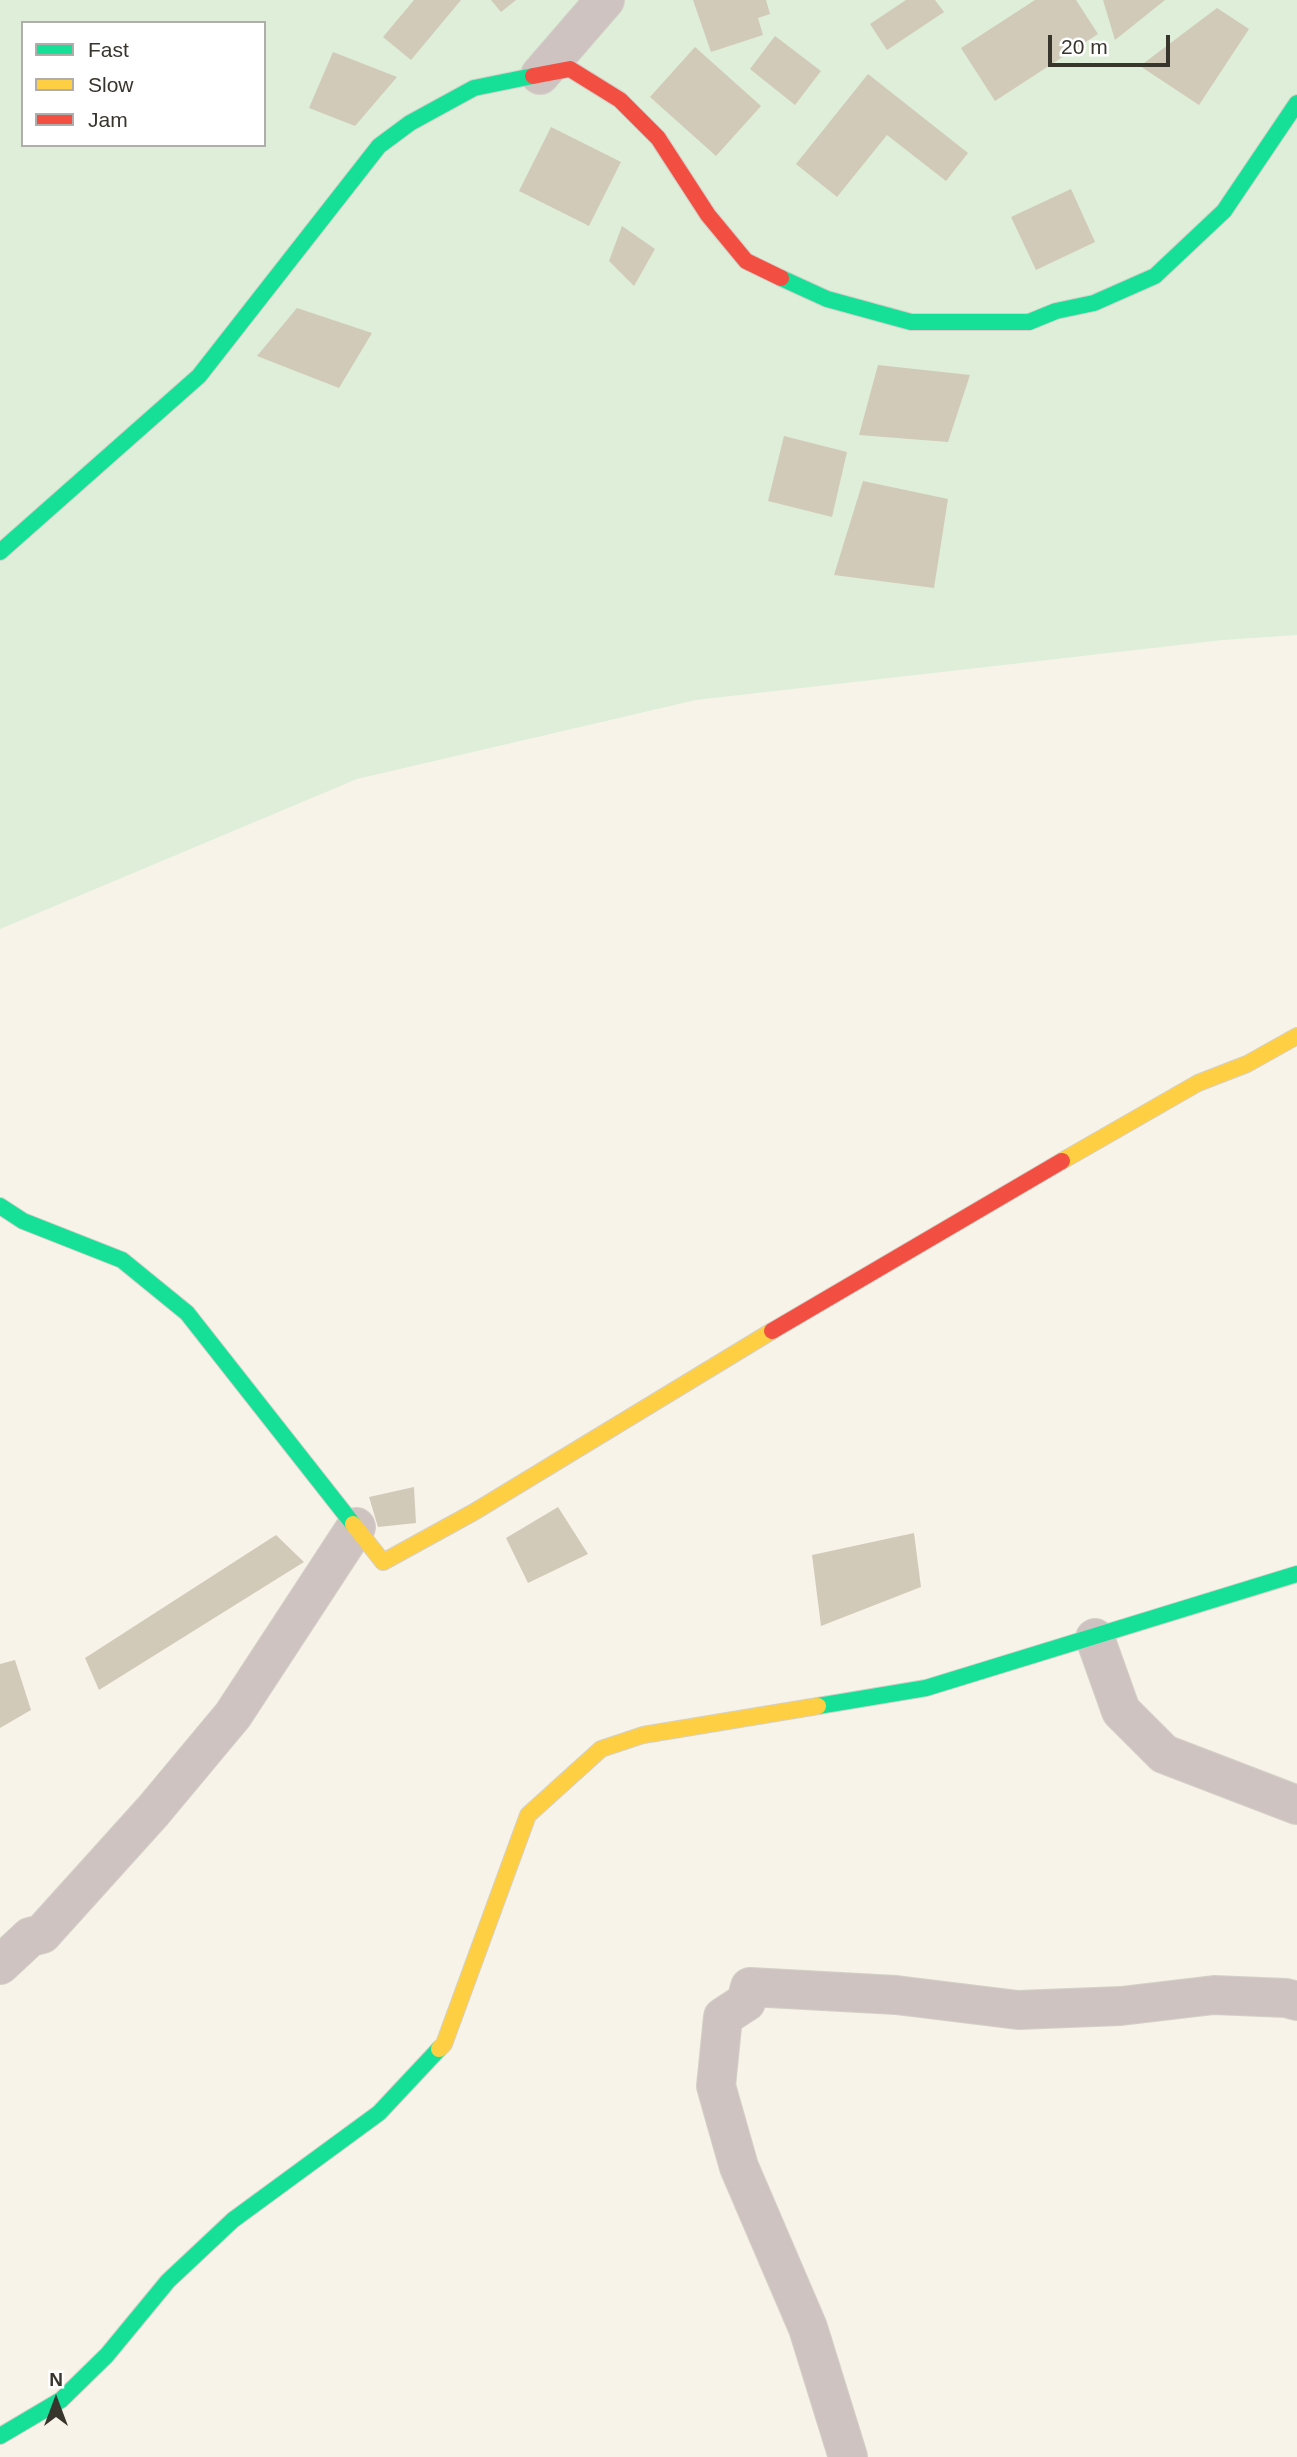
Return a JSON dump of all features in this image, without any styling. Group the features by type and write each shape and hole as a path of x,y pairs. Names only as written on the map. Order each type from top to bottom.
{"street":[{"path":"540,75 605,0"},
{"path":"0,552 199,376 379,146 410,123 474,88 570,69 620,100 658,138 708,215 746,261 827,299 911,322 1029,322 1056,310 1094,303 1155,276 1224,211 1297,103"},
{"path":"0,1206 23,1221 122,1260 187,1313 383,1562 474,1512 881,1265 1198,1083 1247,1064 1297,1036"},
{"path":"0,1965 30,1937 41,1934 153,1811 233,1715 356,1527"},
{"path":"0,2437 61,2400 107,2355 168,2281 233,2220 379,2113 444,2044 528,1815 601,1749 643,1735 926,1688 1297,1574"},
{"path":"1095,1638 1121,1712 1164,1754 1297,1805"},
{"path":"848,2457 808,2328 739,2167 716,2087 723,2017 746,2002 750,1987 896,1995 1018,2010 1121,2006 1214,1995 1286,1998 1297,2001"}],"green space":[{"path":"0,0 1297,0 1297,635 1223,640 696,700 357,779 0,929"}],"building":[{"path":"414,0 461,0 411,60 383,37"},
{"path":"491,0 516,0 501,12"},
{"path":"693,0 766,0 770,14 758,18 763,35 711,52"},
{"path":"906,0 935,0 944,12 887,50 870,24"},
{"path":"1035,0 1076,0 1098,34 995,101 961,48"},
{"path":"1103,0 1165,0 1115,40"},
{"path":"1217,8 1249,29 1199,105 1140,66"},
{"path":"775,36 821,71 795,105 750,69"},
{"path":"695,47 761,106 716,156 650,97"},
{"path":"333,52 397,77 355,126 309,108"},
{"path":"868,74 968,153 946,181 887,135 837,197 796,164"},
{"path":"551,127 621,162 589,226 519,191"},
{"path":"1071,189 1095,242 1036,270 1011,217"},
{"path":"622,226 655,249 634,286 609,261"},
{"path":"297,308 372,333 339,388 257,356"},
{"path":"878,365 970,375 948,442 859,435"},
{"path":"784,436 847,452 832,517 768,501"},
{"path":"863,481 948,499 934,588 834,575"},
{"path":"414,1487 416,1523 378,1527 369,1497"},
{"path":"558,1507 588,1554 528,1583 506,1538"},
{"path":"914,1533 921,1587 821,1626 812,1555"},
{"path":"276,1535 304,1562 99,1690 85,1658"},
{"path":"15,1660 31,1710 0,1728 0,1664"}],"traffic: fast":[{"path":"0,552 199,376 379,146 410,123 474,88 533,76"},
{"path":"781,278 827,299 911,322 1029,322 1056,311 1094,303 1155,276 1224,211 1297,103"},
{"path":"0,1206 23,1221 122,1260 187,1313 353,1524"},
{"path":"818,1706 926,1688 1297,1574"},
{"path":"0,2436 61,2400 107,2355 168,2281 233,2220 379,2113 439,2049"}],"traffic: slow":[{"path":"1062,1161 1198,1083 1247,1064 1297,1036"},
{"path":"353,1524 383,1562 474,1512 772,1331"},
{"path":"439,2049 444,2044 528,1815 601,1749 643,1735 818,1706"}],"traffic: jam":[{"path":"533,76 570,69 620,100 658,138 708,215 746,261 781,278"},
{"path":"772,1331 1062,1161"}]}
